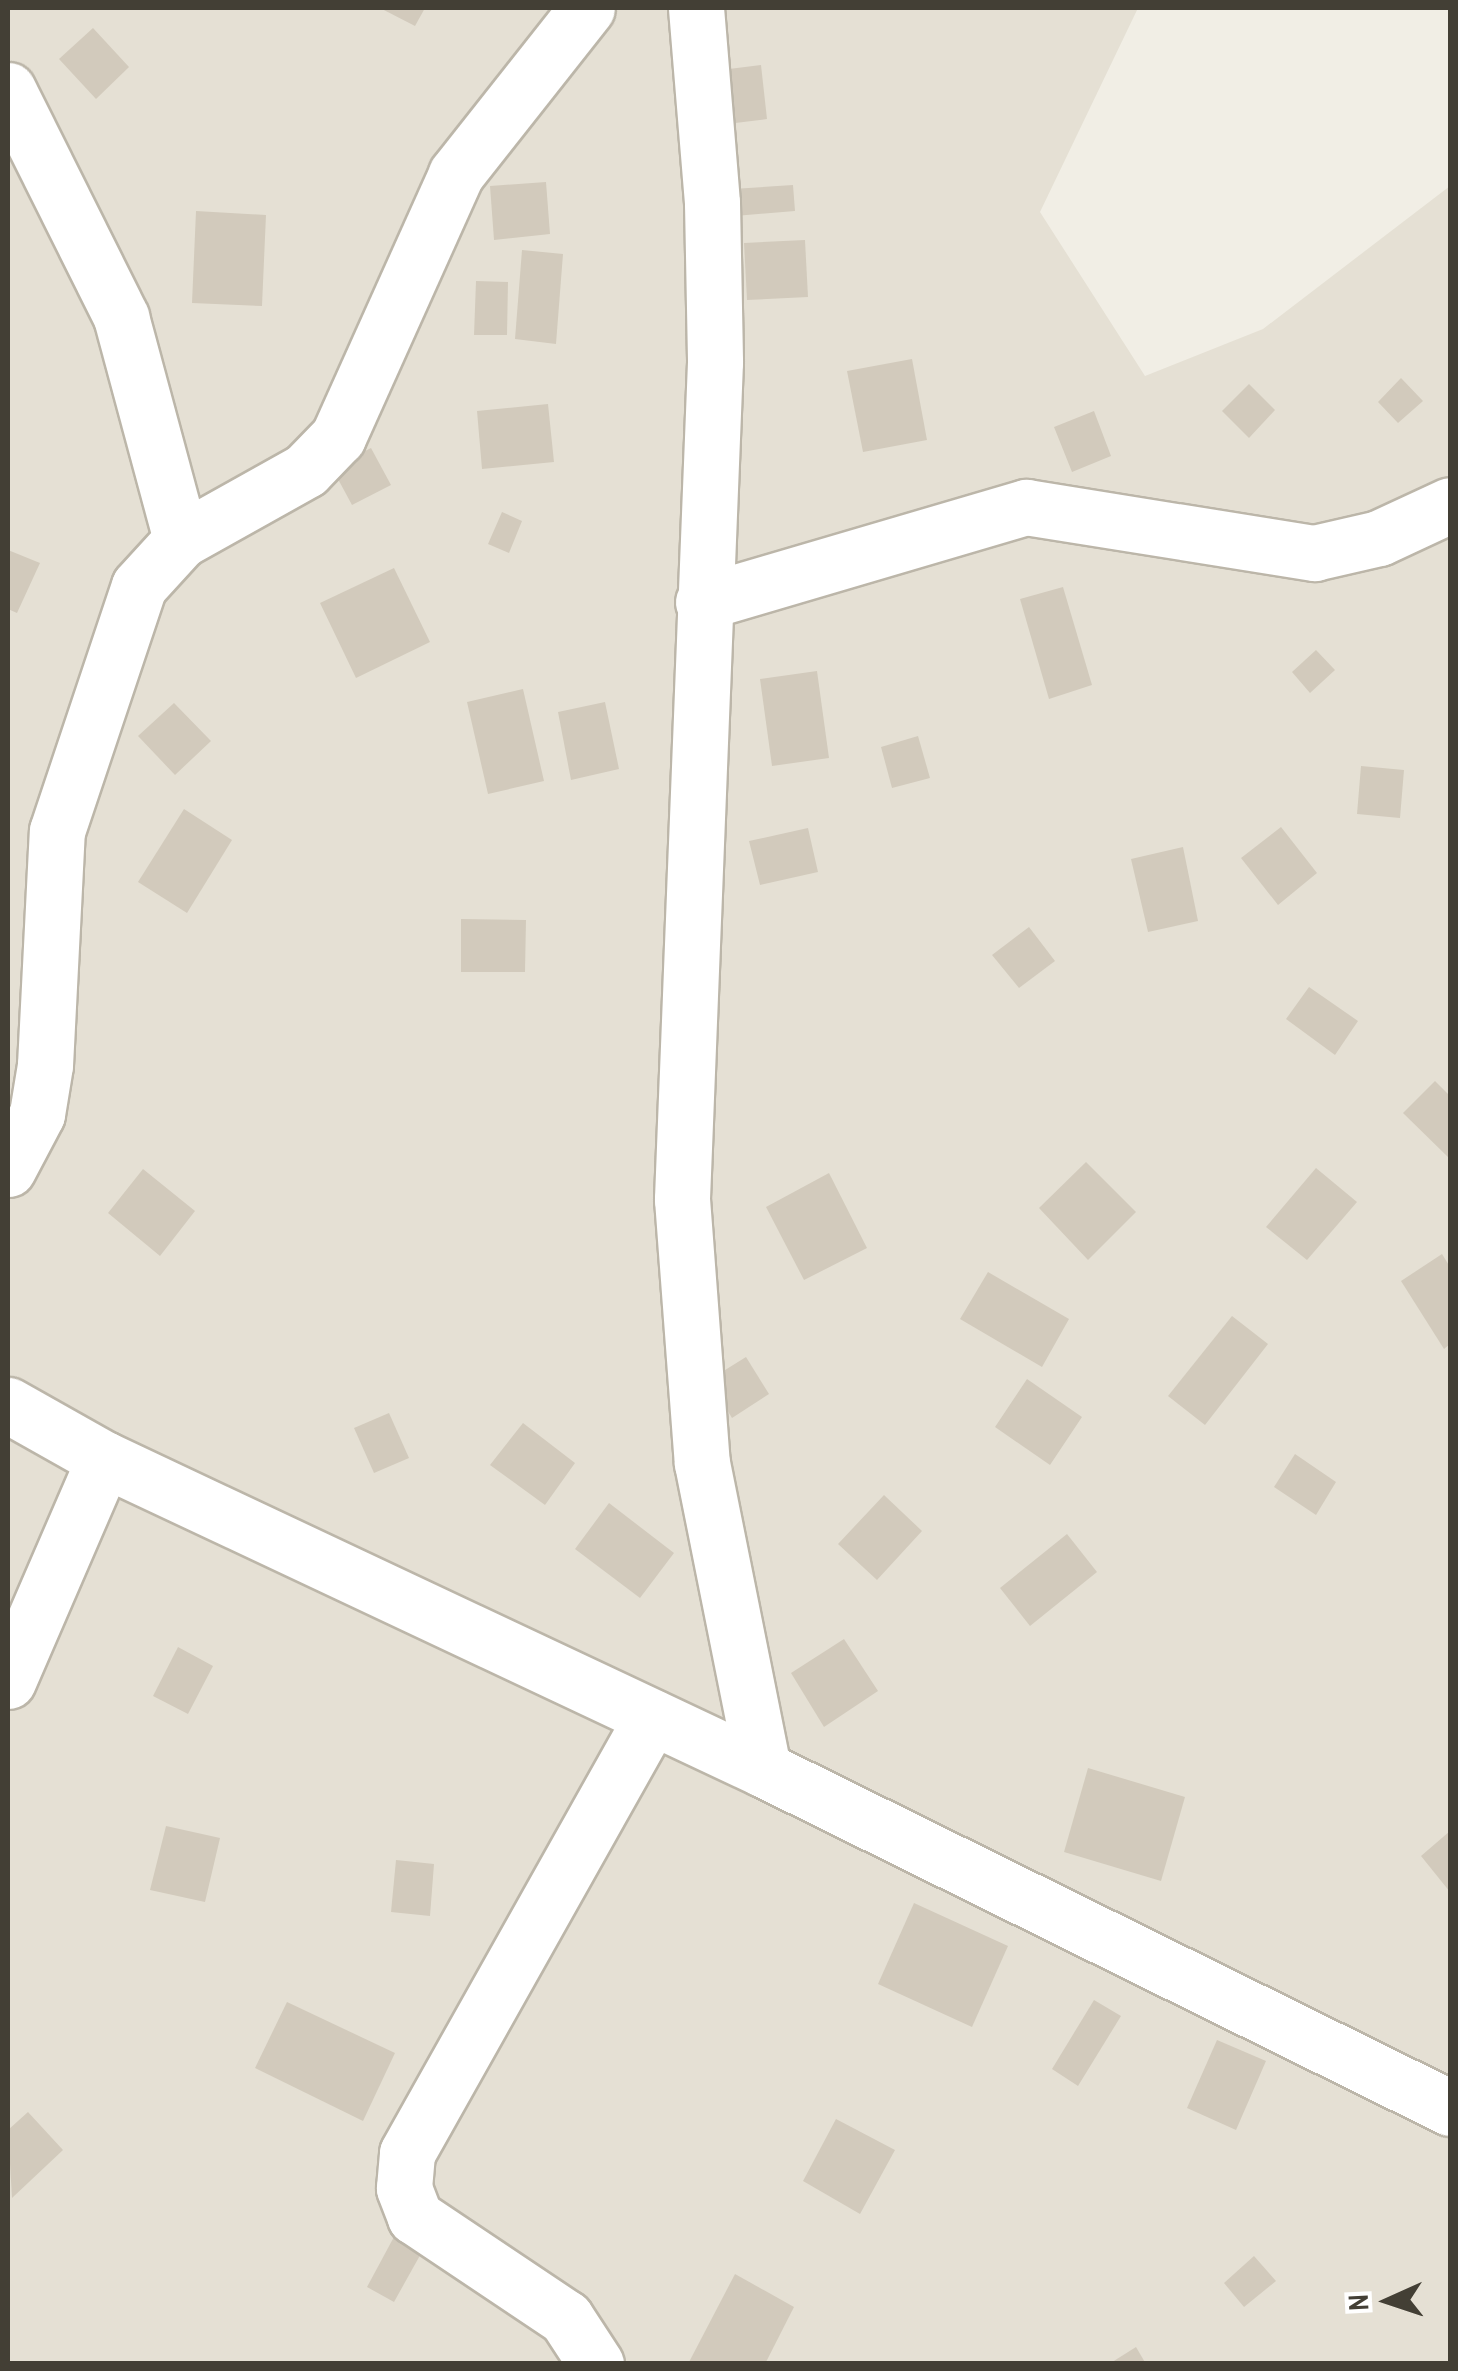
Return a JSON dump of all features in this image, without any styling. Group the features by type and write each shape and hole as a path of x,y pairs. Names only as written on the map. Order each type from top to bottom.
{"street":[{"path":"8,1169 37,1114 45,1065 57,831 139,586 181,540 306,470 338,438 456,174 587,8"},
{"path":"696,8 712,204 715,362 702,602 682,1199 702,1463 762,1769"},
{"path":"8,90 121,318 181,540"},
{"path":"702,602 1026,507 1314,554 1379,538 1450,505"},
{"path":"8,1405 104,1459 762,1769 1450,2108"},
{"path":"8,1682 104,1459"},
{"path":"596,2364 566,2318 416,2217 404,2188 408,2154 652,1716"}],"shaded area":[{"path":"8,8 1138,8 1040,212 1145,376 1263,329 1450,186 1450,2363 8,2364"}],"building":[{"path":"380,8 425,8 415,26"},
{"path":"93,28 129,67 96,99 59,59"},
{"path":"761,65 767,119 727,124 721,70"},
{"path":"546,182 550,234 494,240 490,186"},
{"path":"793,185 795,211 735,216 733,189"},
{"path":"196,211 266,215 262,306 192,303"},
{"path":"805,240 808,297 747,300 744,243"},
{"path":"522,250 563,254 556,344 515,339"},
{"path":"476,281 508,282 507,335 474,335"},
{"path":"912,359 927,440 863,452 847,371"},
{"path":"1401,378 1423,401 1398,423 1378,402"},
{"path":"1249,384 1275,410 1249,438 1222,411"},
{"path":"548,404 554,462 482,469 477,411"},
{"path":"1094,411 1111,456 1072,472 1054,427"},
{"path":"371,448 391,485 352,505 332,468"},
{"path":"502,512 522,521 509,553 488,544"},
{"path":"8,550 40,563 17,613 8,609"},
{"path":"394,568 430,642 356,678 320,603"},
{"path":"1063,587 1092,685 1049,699 1020,599"},
{"path":"1316,650 1335,670 1310,693 1292,672"},
{"path":"817,671 829,758 772,766 760,679"},
{"path":"523,689 544,781 488,794 467,702"},
{"path":"605,702 619,769 571,780 558,712"},
{"path":"174,703 211,741 175,775 138,736"},
{"path":"918,736 930,778 892,788 881,747"},
{"path":"1361,766 1404,770 1400,818 1357,814"},
{"path":"184,809 232,840 187,913 138,882"},
{"path":"1281,827 1317,873 1278,905 1241,858"},
{"path":"808,828 818,872 760,885 749,841"},
{"path":"1183,847 1198,921 1148,932 1131,859"},
{"path":"461,919 526,920 525,972 461,972"},
{"path":"1029,927 1055,961 1019,988 992,955"},
{"path":"1309,987 1358,1021 1335,1055 1286,1019"},
{"path":"1435,1081 1450,1096 1450,1159 1403,1113"},
{"path":"1086,1162 1136,1212 1088,1260 1039,1208"},
{"path":"1316,1168 1357,1202 1307,1260 1266,1227"},
{"path":"143,1169 195,1211 160,1256 108,1213"},
{"path":"829,1173 867,1248 804,1280 766,1207"},
{"path":"1442,1254 1450,1267 1450,1344 1444,1349 1401,1281"},
{"path":"988,1272 1069,1319 1042,1367 960,1319"},
{"path":"1232,1316 1268,1344 1205,1425 1168,1396"},
{"path":"746,1357 769,1394 732,1418 709,1380"},
{"path":"1027,1379 1082,1417 1050,1465 995,1427"},
{"path":"389,1413 409,1458 374,1473 354,1428"},
{"path":"523,1423 575,1463 545,1505 490,1465"},
{"path":"1295,1454 1336,1482 1316,1515 1274,1487"},
{"path":"884,1495 922,1531 877,1580 838,1544"},
{"path":"609,1503 674,1553 640,1598 575,1549"},
{"path":"1067,1534 1097,1572 1030,1626 1000,1588"},
{"path":"844,1639 878,1691 824,1727 791,1673"},
{"path":"178,1647 213,1666 188,1714 153,1696"},
{"path":"1088,1768 1185,1797 1161,1881 1064,1852"},
{"path":"166,1826 220,1838 205,1902 150,1890"},
{"path":"1450,1831 1450,1892 1421,1856"},
{"path":"396,1860 434,1864 430,1916 391,1912"},
{"path":"914,1903 1008,1946 972,2027 878,1984"},
{"path":"1094,2000 1121,2016 1078,2086 1052,2069"},
{"path":"287,2002 395,2053 363,2121 255,2068"},
{"path":"1217,2040 1266,2061 1236,2130 1187,2108"},
{"path":"28,2112 63,2150 12,2198 8,2130"},
{"path":"836,2119 895,2150 860,2214 803,2181"},
{"path":"395,2235 423,2250 394,2302 367,2287"},
{"path":"1254,2256 1276,2281 1244,2307 1224,2283"},
{"path":"735,2274 794,2307 765,2364 688,2364"},
{"path":"1136,2347 1146,2364 1109,2364"}]}
